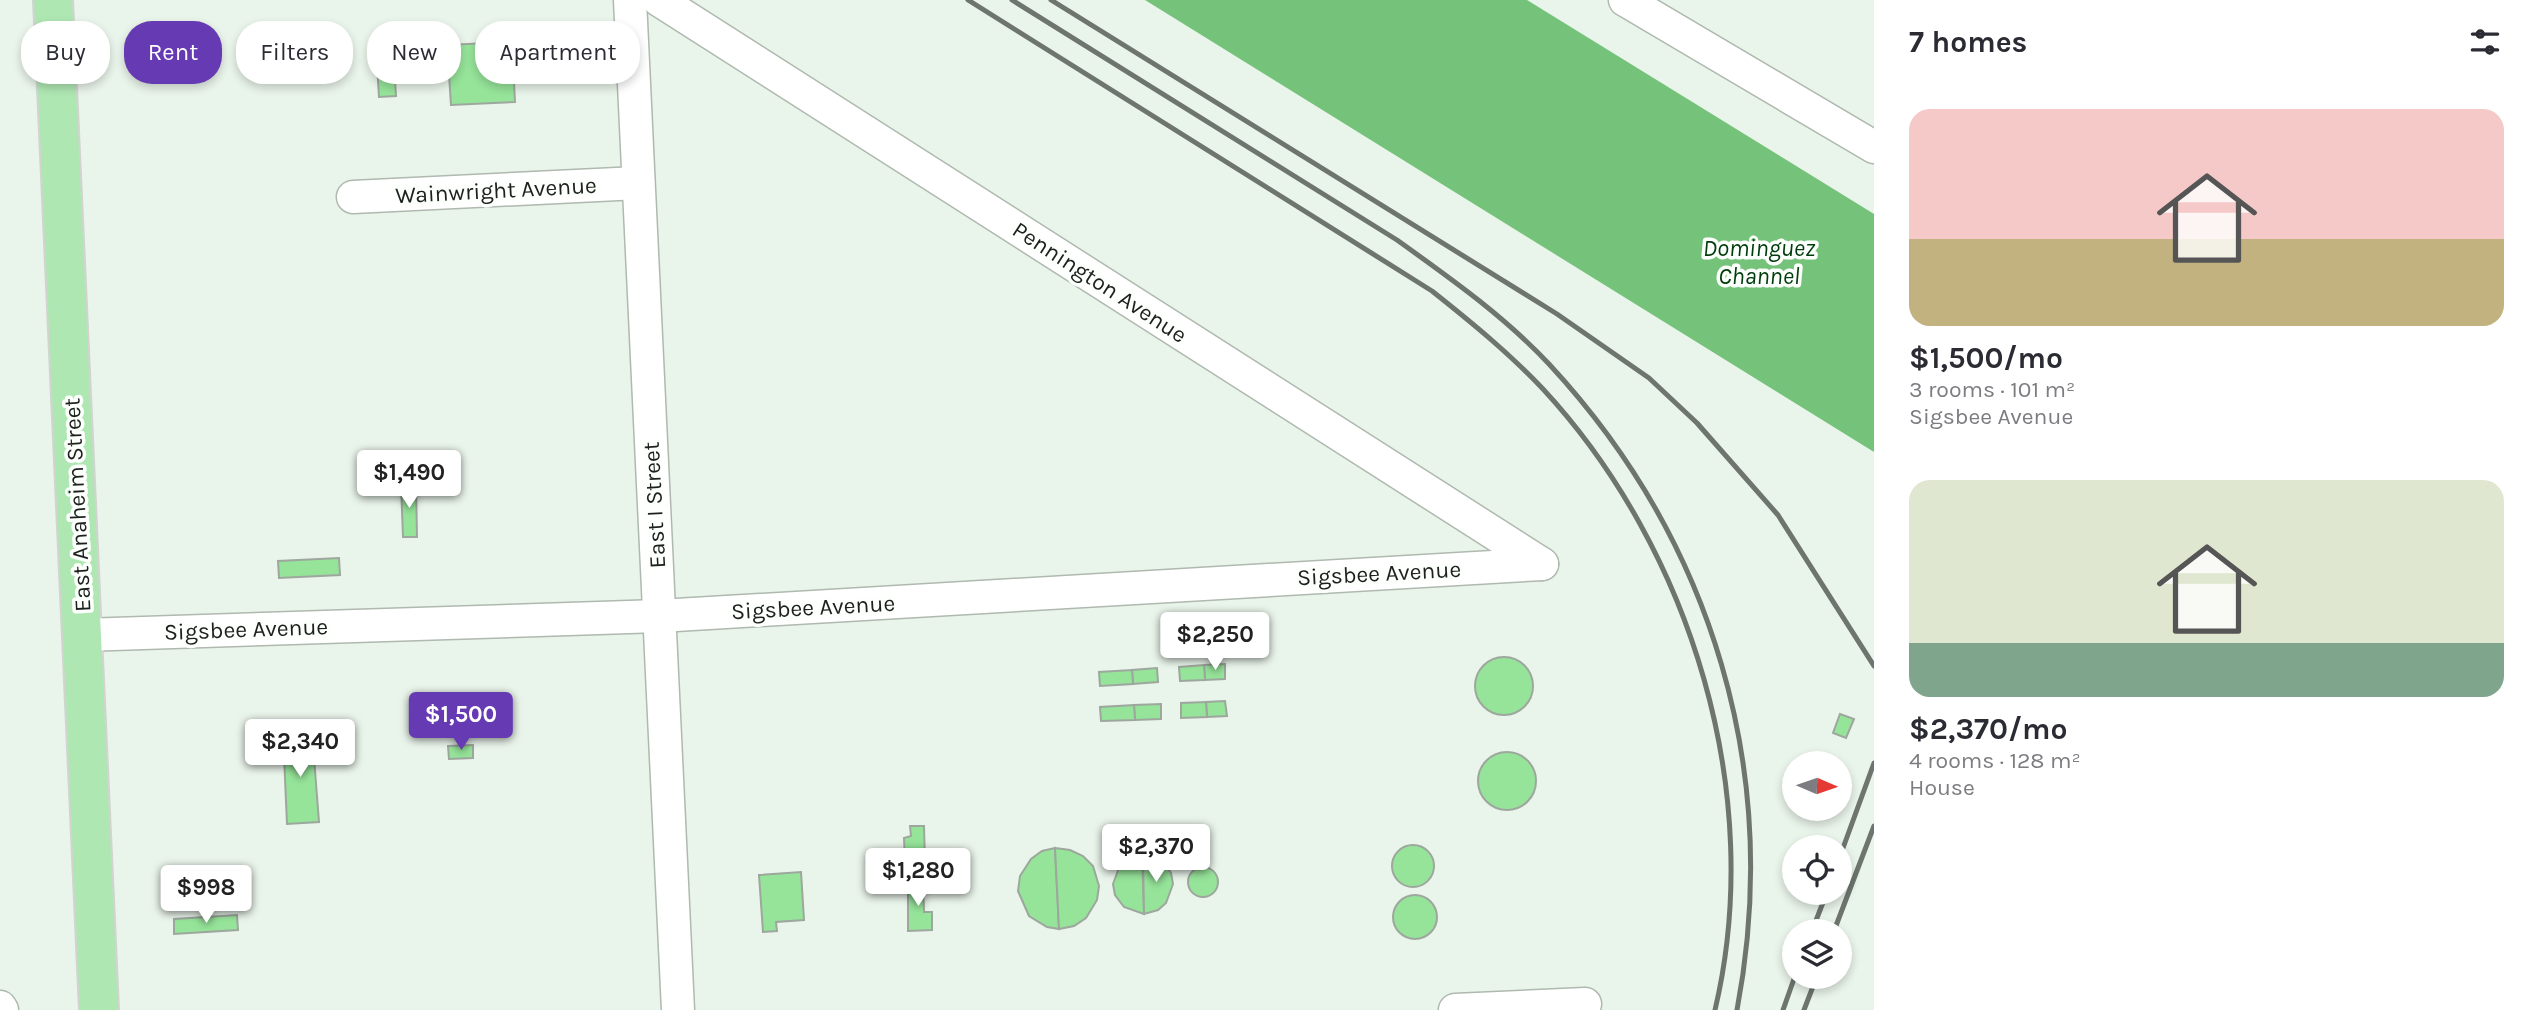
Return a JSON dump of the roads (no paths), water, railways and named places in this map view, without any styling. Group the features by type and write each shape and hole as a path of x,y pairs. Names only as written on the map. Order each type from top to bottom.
{"main road":[{"name":"East Anaheim Street","path":"53,0 99,1010"}],"street":[{"name":"East I Street","path":"630,0 678,1010"},
{"name":"Pennington Avenue","path":"659,0 1542,564"},
{"path":"1625,0 1874,147"},
{"name":"Wainwright Avenue","path":"353,197 638,183"},
{"name":"Sigsbee Avenue","path":"83,635 659,616 1542,564"},
{"path":"1455,1010 1585,1004"}],"water":[{"name":"Dominguez Channel","path":"1145,0 1527,0 1874,214 1874,452"}],"railway":[{"path":"968,0 1432,291 1530,376 1595,453 1640,524 1676,600 1704,679 1722,761 1731,845 1728,928 1715,1010"},
{"path":"1012,0 1397,240 1437,269 1532,346 1606,433 1654,506 1692,583 1721,664 1741,748 1750,834 1749,921 1737,1010"},
{"path":"1051,0 1557,314 1649,378 1697,423 1778,515 1874,666"},
{"path":"1848,835 1874,763"},
{"path":"1839,919 1874,826"},
{"path":"1817,919 1822,905"},
{"path":"1783,1010 1790,989"},
{"path":"1804,1010 1812,989"}]}
